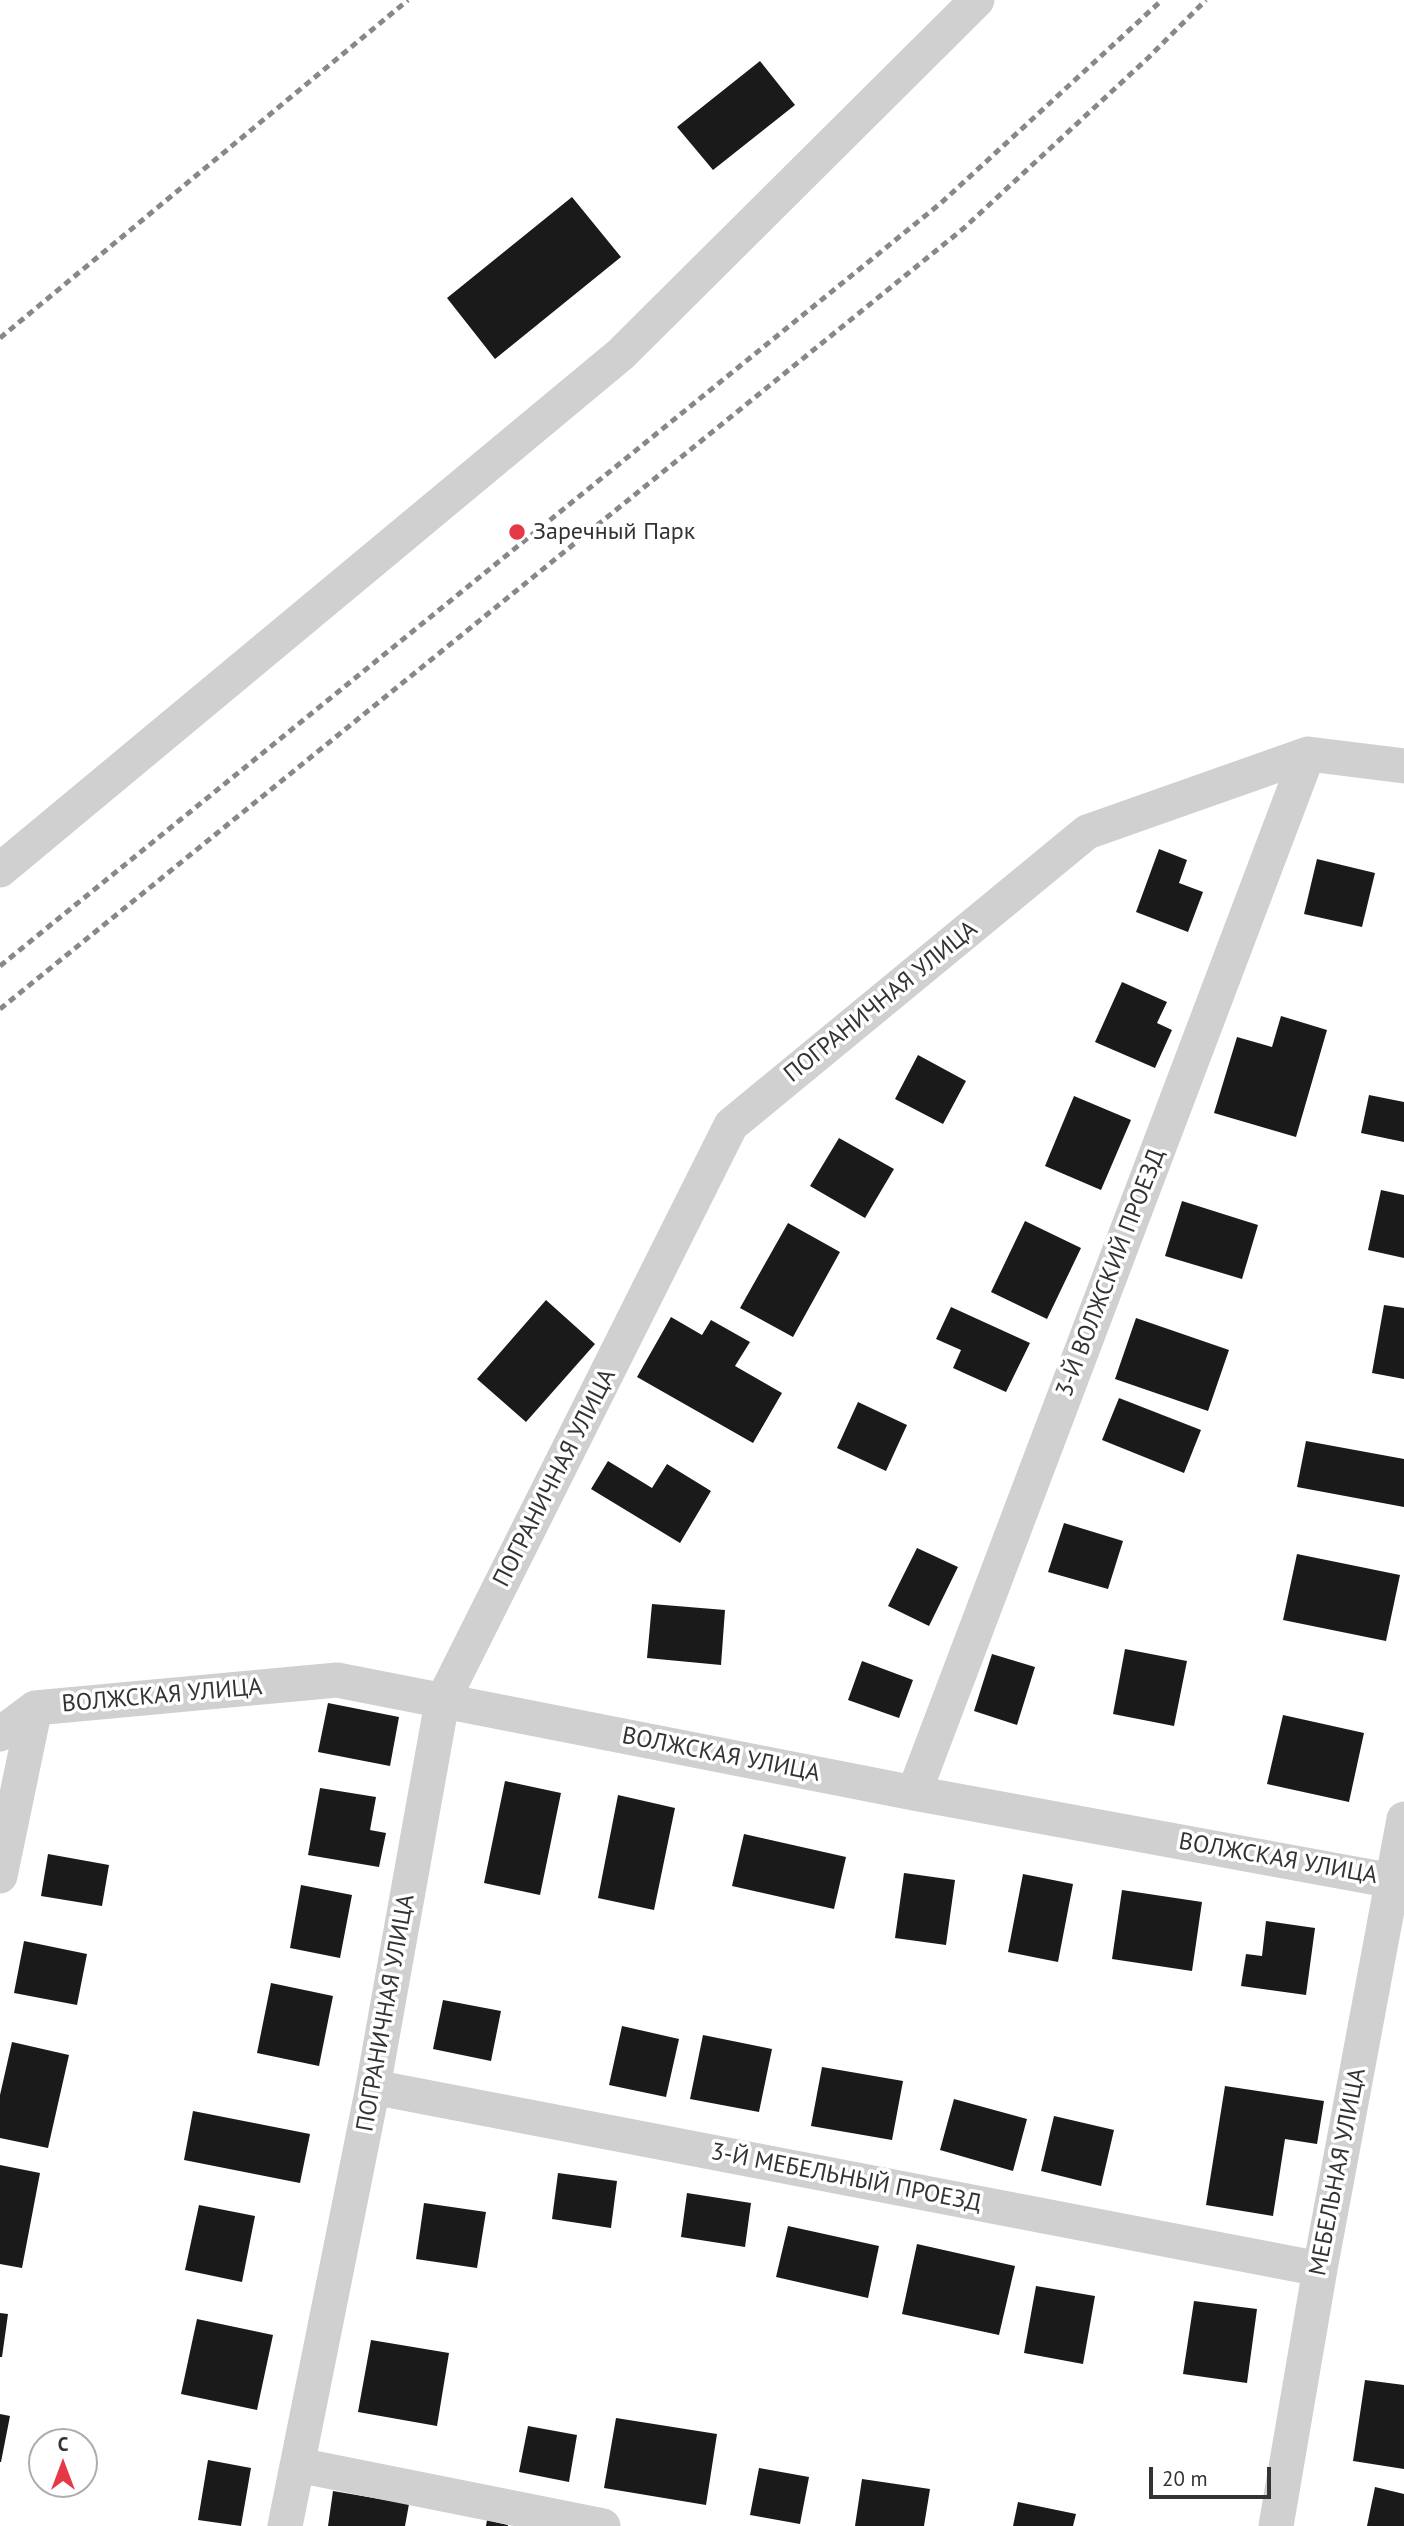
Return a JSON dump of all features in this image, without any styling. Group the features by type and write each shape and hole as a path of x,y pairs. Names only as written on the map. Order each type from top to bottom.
{"street":[{"path":"0,870 621,355 977,0"},
{"path":"1308,754 1404,765"},
{"name":"ПОГРАНИЧНАЯ УЛИЦА","path":"285,2526 373,2087 442,1702 731,1125 1087,832 1308,754"},
{"name":"3-Й ВОЛЖСКИЙ ПРОЕЗД","path":"914,1793 1308,754"},
{"name":"ВОЛЖСКАЯ УЛИЦА","path":"35,1708 338,1680 914,1793 1398,1881"},
{"path":"0,1734 35,1708"},
{"path":"0,1876 35,1708"},
{"name":"МЕБЕЛЬНАЯ УЛИЦА","path":"1276,2526 1320,2269 1398,1881 1404,1819"},
{"name":"3-Й МЕБЕЛЬНЫЙ ПРОЕЗД","path":"373,2087 1320,2269"},
{"path":"298,2465 603,2526"}],"building":[{"path":"760,61 795,105 713,170 677,127"},
{"path":"572,197 621,257 495,359 447,298"},
{"path":"1159,849 1187,860 1179,883 1203,892 1188,932 1136,912"},
{"path":"1317,859 1375,873 1362,927 1304,914"},
{"path":"1122,982 1167,1002 1157,1023 1172,1030 1155,1068 1095,1042"},
{"path":"1281,1016 1327,1030 1296,1137 1214,1113 1237,1037 1272,1047"},
{"path":"918,1055 966,1081 943,1124 895,1099"},
{"path":"1369,1095 1404,1102 1404,1142 1361,1133"},
{"path":"1074,1096 1131,1120 1101,1190 1045,1166"},
{"path":"839,1138 894,1169 865,1218 810,1186"},
{"path":"1381,1190 1404,1195 1404,1258 1368,1250"},
{"path":"1182,1201 1258,1225 1242,1279 1165,1256"},
{"path":"1025,1221 1081,1248 1047,1319 991,1292"},
{"path":"788,1223 840,1252 793,1337 740,1308"},
{"path":"546,1300 595,1344 526,1422 477,1379"},
{"path":"1384,1305 1404,1308 1404,1379 1372,1373"},
{"path":"951,1307 1030,1343 1006,1392 953,1368 961,1350 936,1339"},
{"path":"671,1317 702,1335 711,1320 750,1342 735,1366 782,1393 753,1443 637,1377"},
{"path":"1136,1318 1229,1350 1208,1411 1115,1379"},
{"path":"1119,1398 1201,1430 1184,1473 1102,1440"},
{"path":"858,1402 907,1425 886,1471 837,1448"},
{"path":"1306,1441 1404,1459 1404,1507 1297,1487"},
{"path":"608,1461 652,1488 667,1464 711,1491 680,1543 591,1489"},
{"path":"1064,1523 1123,1541 1108,1589 1048,1572"},
{"path":"917,1548 958,1567 929,1626 888,1606"},
{"path":"1297,1554 1400,1575 1386,1641 1283,1620"},
{"path":"652,1604 725,1610 721,1665 647,1658"},
{"path":"1125,1649 1187,1661 1174,1726 1113,1714"},
{"path":"992,1654 1035,1667 1017,1725 974,1711"},
{"path":"862,1661 913,1680 899,1718 848,1700"},
{"path":"328,1703 399,1717 390,1766 318,1752"},
{"path":"1283,1715 1364,1733 1349,1802 1267,1784"},
{"path":"505,1781 561,1793 540,1895 484,1883"},
{"path":"320,1788 376,1797 370,1830 386,1833 379,1867 308,1855"},
{"path":"618,1795 675,1808 654,1910 598,1898"},
{"path":"744,1834 846,1857 834,1909 732,1886"},
{"path":"48,1854 109,1865 102,1906 41,1896"},
{"path":"904,1873 955,1880 946,1945 895,1938"},
{"path":"1023,1874 1073,1884 1058,1962 1008,1952"},
{"path":"301,1885 352,1895 340,1958 290,1948"},
{"path":"1122,1890 1202,1902 1192,1971 1112,1959"},
{"path":"1266,1921 1315,1928 1306,1995 1241,1986 1246,1954 1262,1956"},
{"path":"24,1941 87,1954 77,2005 14,1993"},
{"path":"271,1983 333,1996 319,2066 257,2053"},
{"path":"443,2000 501,2011 491,2061 433,2049"},
{"path":"622,2026 679,2039 666,2097 609,2085"},
{"path":"703,2035 772,2049 759,2112 690,2099"},
{"path":"12,2042 69,2055 48,2148 0,2138 0,2095"},
{"path":"822,2067 903,2081 892,2140 811,2126"},
{"path":"1225,2086 1324,2101 1317,2144 1285,2139 1273,2216 1206,2205"},
{"path":"954,2099 1027,2119 1013,2171 940,2150"},
{"path":"193,2111 310,2134 300,2183 184,2160"},
{"path":"1054,2116 1114,2130 1101,2186 1041,2171"},
{"path":"0,2165 40,2173 22,2268 0,2264"},
{"path":"558,2173 617,2181 611,2228 552,2219"},
{"path":"687,2193 751,2203 745,2247 681,2237"},
{"path":"424,2203 486,2212 477,2268 416,2259"},
{"path":"199,2205 255,2216 242,2282 185,2270"},
{"path":"788,2226 879,2246 868,2298 776,2277"},
{"path":"917,2244 1015,2266 999,2335 902,2314"},
{"path":"1036,2286 1095,2296 1083,2364 1024,2353"},
{"path":"1194,2301 1257,2309 1247,2383 1183,2374"},
{"path":"0,2313 8,2314 2,2357 0,2357"},
{"path":"197,2319 273,2335 257,2410 181,2394"},
{"path":"371,2340 449,2353 437,2426 358,2412"},
{"path":"1365,2380 1404,2385 1404,2469 1353,2461"},
{"path":"0,2414 10,2416 1,2462 0,2462"},
{"path":"616,2418 717,2434 706,2505 604,2488"},
{"path":"528,2426 577,2435 569,2482 519,2472"},
{"path":"208,2460 251,2468 241,2526 198,2520"},
{"path":"759,2468 809,2477 800,2524 750,2515"},
{"path":"862,2479 930,2489 924,2526 855,2526"},
{"path":"1375,2487 1404,2494 1404,2526 1367,2526"},
{"path":"333,2491 409,2504 405,2526 328,2526"},
{"path":"1018,2502 1076,2514 1073,2526 1013,2526"},
{"path":"487,2520 508,2525 508,2526 486,2526"}],"railway":[{"path":"0,338 408,0"},
{"path":"0,966 941,203 1162,0"},
{"path":"0,1009 964,228 1148,58 1206,0"}],"place":[{"name":"Заречный Парк","path":"517,532"}]}
